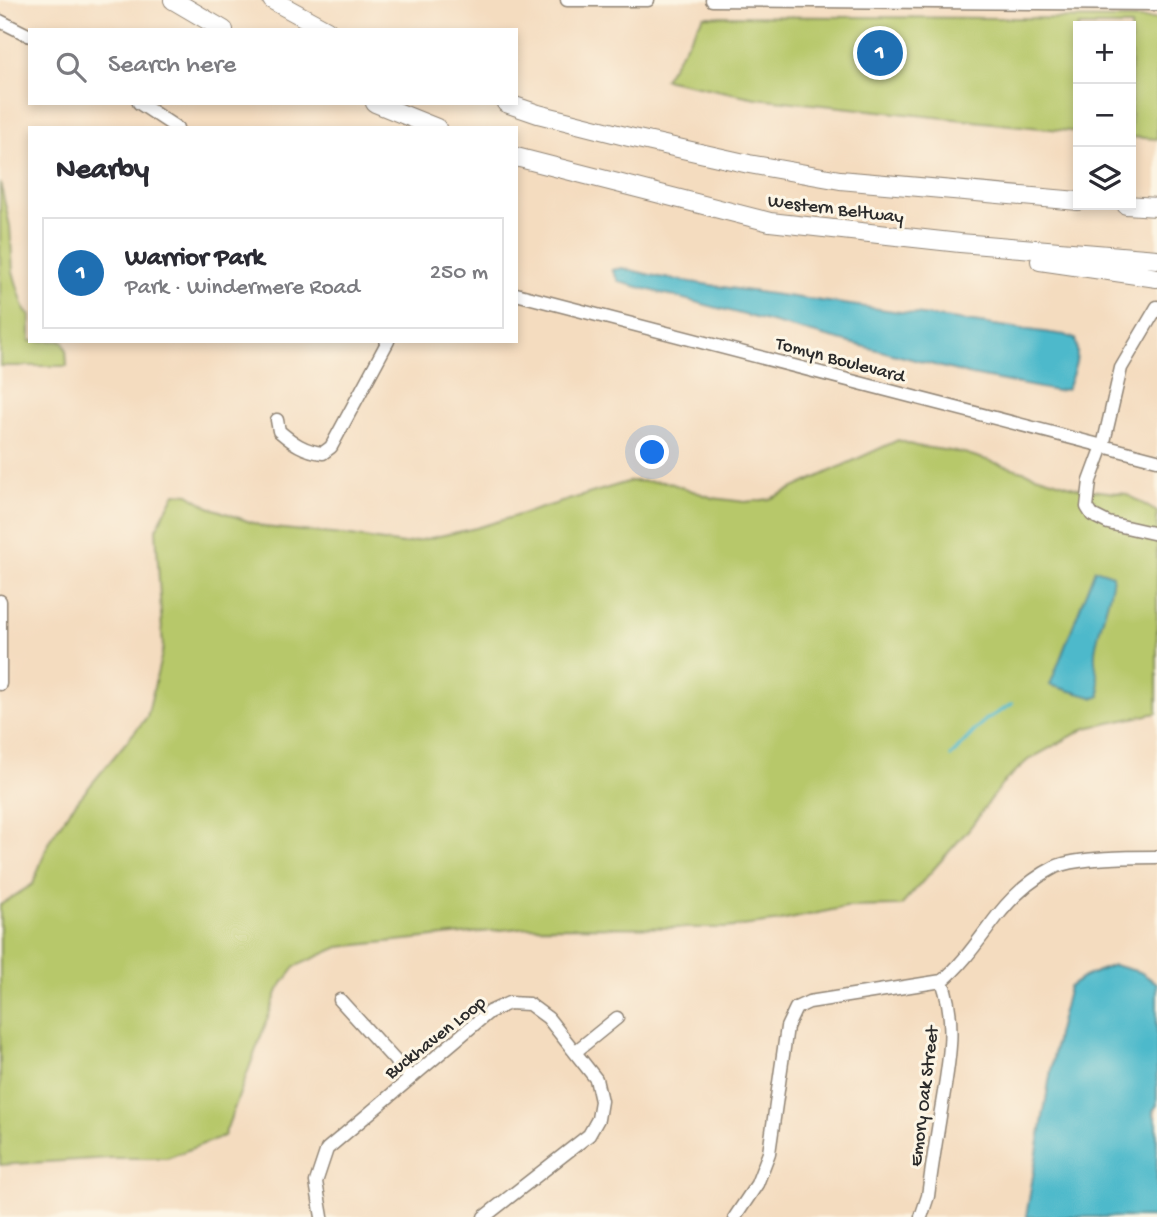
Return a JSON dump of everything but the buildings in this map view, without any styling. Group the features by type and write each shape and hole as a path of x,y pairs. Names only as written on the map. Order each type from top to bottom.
{"highway":[{"path":"173,0 220,28"},
{"path":"272,0 323,28"},
{"path":"380,105 431,126"},
{"name":"Western Beltway","path":"512,105 629,137 840,180 1073,201"},
{"name":"Western Beltway","path":"518,158 770,222 960,243 1152,259"},
{"path":"1136,206 1157,207"},
{"path":"770,222 1157,278"}],"street":[{"path":"567,0 649,0"},
{"path":"712,0 1157,4"},
{"path":"0,21 28,35"},
{"path":"142,105 174,126"},
{"name":"Tomyn Boulevard","path":"518,294 1157,460"},
{"path":"1157,306 1121,368 1103,446 1090,481 1087,507 1092,515 1108,523 1157,534"},
{"path":"277,420 278,430 291,441 307,451 323,453 331,447 387,343"},
{"path":"0,601 0,684"},
{"path":"735,1217 757,1184 769,1153 787,1027 796,1008 809,1002 942,981 956,970 1004,908 1027,886 1058,866 1109,858 1157,857"},
{"name":"Emory Oak Street","path":"921,1217 928,1196 950,1058 952,1024 942,981"},
{"path":"341,1000 411,1078"},
{"name":"Buckhaven Loop","path":"322,1217 316,1182 327,1149 489,1012 509,1003 529,1004 548,1018 596,1079 601,1101 598,1119 589,1135 484,1217"},
{"path":"575,1052 617,1018"}],"green space":[{"path":"704,16 1157,19 1157,139 1136,137 1136,21 1073,21 1073,131 756,98 664,79"},
{"path":"0,182 10,226 13,272 28,313 28,343 64,343 67,366 0,366"},
{"path":"898,440 916,446 964,453 1081,489 1126,494 1157,512 1157,713 1086,728 1028,760 1003,783 969,829 901,906 846,907 781,921 726,928 529,927 339,947 296,966 278,990 224,1136 167,1158 110,1158 0,1165 0,905 33,884 49,841 70,810 147,717 163,649 156,529 175,493 188,494 209,507 264,527 403,544 476,528 631,481 667,482 713,498 745,502 770,499"}],"water":[{"path":"622,268 659,277 736,289 1065,335 1075,339 1075,364 1067,389 1056,391 972,375 619,282 612,270"},
{"path":"1095,569 1113,575 1095,652 1100,696 1095,698 1050,685"},
{"path":"1113,965 1140,972 1157,983 1157,1105 1153,1111 1157,1124 1157,1217 1026,1217 1057,1035 1069,987 1084,977"}],"waterway":[{"path":"951,756 984,721 1012,704"}],"place":[{"name":"Warrior Park","path":"880,53"}]}
